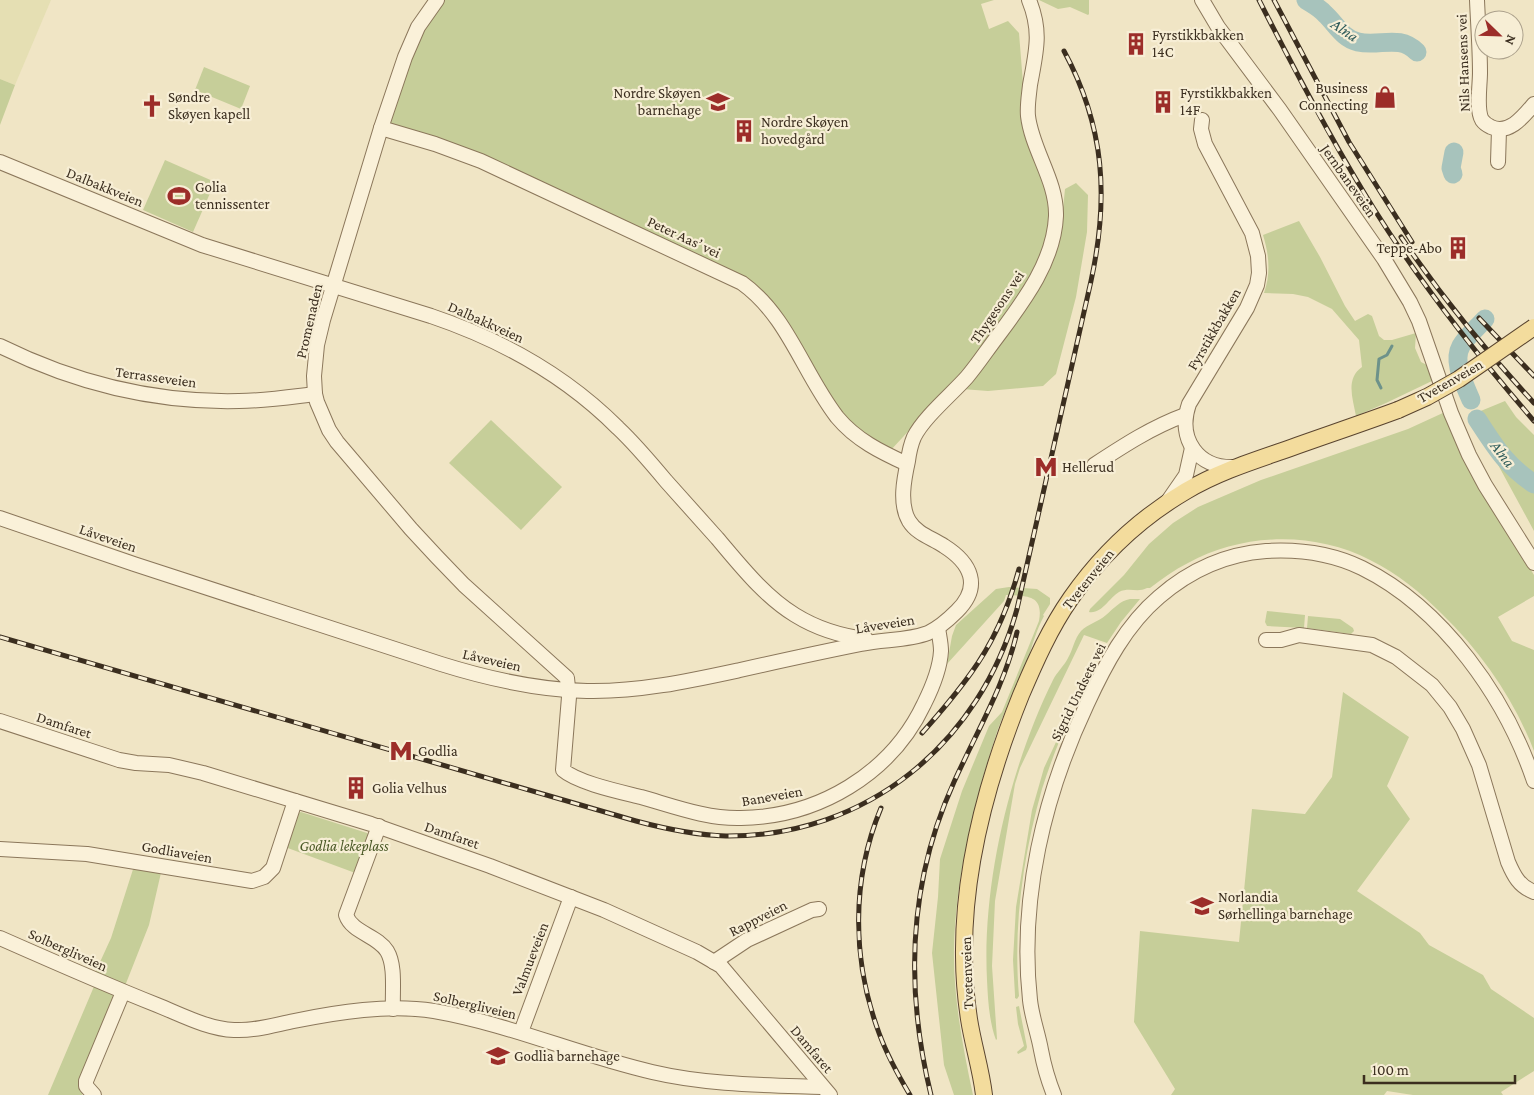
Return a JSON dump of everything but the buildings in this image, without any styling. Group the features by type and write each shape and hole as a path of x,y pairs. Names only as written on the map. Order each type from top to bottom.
{"main road":[{"name":"Tvetenveien","path":"984,1095 968,1009 964,955 968,894 976,844 999,755 1016,708 1054,626 1071,598 1118,542 1167,502 1206,480 1236,467 1398,410 1427,397 1459,379 1534,327"},
{"name":"Tvetenveien","path":"981,1072 994,1095"}],"street":[{"name":"Promenaden","path":"437,0 418,27 410,45 382,128 317,345 314,376 315,394 329,430 337,442 411,529 464,585 563,674 569,690"},
{"name":"Thygesons vei","path":"972,585 971,574 958,557 919,532 908,520 903,499 907,464 913,440 919,428 969,374 1022,302 1048,255 1054,232 1055,204 1047,175 1034,142 1028,115 1029,91 1038,30 1029,0"},
{"name":"Jernbaneveien","path":"1202,0 1218,26 1280,110 1394,275 1420,321 1445,395 1476,470 1534,562"},
{"name":"Nils Hansens vei","path":"1477,0 1480,114 1482,120 1487,125 1499,130"},
{"path":"1498,162 1499,130 1511,126 1534,104"},
{"name":"Fyrstikkbakken","path":"1185,415 1194,394 1248,308 1260,272 1252,232 1205,144 1200,129 1202,120"},
{"name":"Peter Aas’ vei","path":"382,128 435,144 481,161 742,283 762,299 777,318 838,418 870,446 907,464"},
{"name":"Dalbakkveien","path":"0,162 202,245 467,328 506,346 580,394 619,428 744,569 774,600 811,624 836,633 876,641"},
{"name":"Terrasseveien","path":"0,346 65,374 139,394 176,399 238,401 315,394"},
{"path":"1094,465 1149,430 1164,422 1185,415 1186,433 1192,448 1207,462 1224,468 1236,467"},
{"path":"1167,502 1186,475 1192,448"},
{"name":"Låveveien","path":"0,518 134,564 457,669 516,683 569,690 620,690 662,686 876,641 918,636 938,628 968,599 972,585"},
{"name":"Sigrid Undsets vei","path":"1054,1095 1035,1028 1030,1001 1028,964 1032,890 1048,811 1070,742 1110,659 1127,632 1145,610 1160,595 1186,577 1217,562 1234,557 1250,553 1282,551 1305,552 1334,558 1377,576 1424,612 1461,650 1512,727 1534,781"},
{"name":"Baneveien","path":"569,690 562,767 567,774 580,780 707,814 740,818 783,813 803,808 841,792 878,766 903,739 922,710 936,675 941,650 938,628"},
{"path":"1266,640 1281,640 1299,635 1372,645 1396,657 1432,685 1450,706 1477,759 1512,872 1517,881 1534,892"},
{"name":"Damfaret","path":"0,721 119,760 183,768 334,811 490,866 654,932 714,962 733,979 826,1091"},
{"name":"Godliaveien","path":"0,848 88,854 252,881 264,877 272,868 295,801"},
{"path":"379,826 346,914 350,924 373,938 386,950 392,971 393,1009"},
{"name":"Valmueveien","path":"521,1032 571,897"},
{"name":"Rappveien","path":"714,962 747,940 812,910 819,909"},
{"name":"Solbergliveien","path":"0,938 123,992 196,1021 233,1030 253,1029 347,1012 393,1009 440,1012 521,1032 631,1067 688,1079 826,1091"},
{"path":"90,1091 89,1073 123,992"}],"shaded area":[{"path":"0,0 51,0 15,85 0,79"}],"green space":[{"path":"443,0 994,0 981,4 989,29 1008,21 1019,33 1026,121 1046,183 1051,209 1045,252 1024,289 964,371 890,451 870,441 838,411 766,298 482,156 388,123 417,34"},
{"path":"1039,0 1089,0 1089,14 1070,7 1058,9"},
{"path":"204,67 250,86 241,109 195,90"},
{"path":"0,79 15,85 0,125"},
{"name":"Golia tennissenter","path":"165,160 215,182 193,232 143,210"},
{"path":"1076,183 1088,195 1087,232 1076,297 1056,374 1043,386 988,391 962,389 977,372 1062,219 1065,189"},
{"path":"1299,221 1355,321 1368,314 1372,316 1379,336 1384,340 1392,340 1416,333 1415,348 1421,362 1427,365 1434,380 1356,416 1352,396 1352,383 1353,377 1362,367 1359,340 1332,309 1308,297 1293,294 1264,293 1268,279 1268,264 1267,249 1263,235"},
{"path":"1505,401 1516,417 1534,435 1534,531 1471,415"},
{"path":"1445,412 1468,467 1534,575 1534,596 1498,617 1512,641 1534,650 1534,751 1517,713 1496,678 1457,629 1442,614 1408,584 1380,565 1326,544 1279,539 1255,541 1232,546 1209,553 1188,563 1150,588 1119,592 1098,611 1089,612 1124,575 1149,544 1173,523 1198,507 1261,480 1408,429"},
{"path":"491,420 562,487 521,530 449,463"},
{"path":"1009,587 1037,589 1050,598 1050,604 1043,615 1028,659 998,729 968,837 958,892 954,966 959,1022 973,1095 954,1095 944,1065 932,953 940,859 962,791 989,726 1002,712 1039,621 1040,612 1036,601 1027,597 1006,595 1004,601 947,664 956,625 996,589"},
{"path":"1130,599 1140,599 1107,643 1084,635 1020,768 1015,784 995,901 992,966 996,1040 988,1003 987,943 989,904 994,865 1012,788 1038,714 1053,680 1068,658 1079,634 1120,603"},
{"path":"1267,611 1305,615 1304,628 1267,626 1265,622"},
{"path":"1308,616 1340,619 1353,628 1354,631 1351,634 1307,628"},
{"path":"1343,692 1409,737 1387,786 1410,819 1357,891 1420,933 1429,945 1483,975 1491,989 1534,1018 1534,1071 1501,1092 1503,1095 1413,1095 1387,1091 1384,1095 1171,1095 1175,1089 1134,1022 1140,931 1239,942 1252,809 1305,814 1332,777"},
{"path":"1069,714 1067,724 1042,789 1025,865 1017,944 1019,996 1017,999 1015,998 1013,960 1016,907 1032,810 1044,768"},
{"name":"Godlia lekeplass","path":"301,812 369,835 358,874 285,847 298,813"},
{"path":"136,860 163,864 149,925 82,1095 48,1095 98,977 95,973 111,938"},
{"path":"1019,1006 1027,1047 1026,1050 1018,1054 1017,1052 1024,1046 1018,1024 1016,1007"}],"waterway":[{"name":"Alna","path":"1306,0 1321,10 1343,34 1352,40 1366,43 1396,42 1410,47 1417,52"},
{"name":"Alna","path":"1453,174 1451,168 1454,152"},
{"name":"Alna","path":"1471,400 1460,373 1459,352 1466,339 1485,319"},
{"path":"1381,388 1377,380 1379,359 1387,355 1392,346"},
{"name":"Alna","path":"1477,419 1508,462 1534,484"}],"railway":[{"path":"1259,0 1300,80 1358,184 1392,237 1450,318 1534,421"},
{"path":"1274,0 1349,142 1412,242"},
{"path":"0,637 658,827 726,836 777,832 826,820 870,800 911,773 946,740 976,701 1000,657 1017,609 1091,281 1100,221 1100,163 1095,135 1078,79 1064,51"},
{"path":"1401,237 1464,323 1534,403"},
{"path":"1479,318 1534,376"},
{"path":"922,733 959,689 979,661 993,637 1005,610 1019,569"},
{"path":"931,1095 917,1016 915,976 920,897 927,859 939,820 954,782 998,690 1017,632"},
{"path":"881,808 871,835 864,863 860,892 860,949 870,1005 879,1033 893,1065 910,1095"}],"place":[{"name":"Fyrstikkbakken 14C","path":"1136,44"},
{"name":"Business Connecting","path":"1385,97"},
{"name":"Nordre Skøyen barnehage","path":"718,102"},
{"name":"Fyrstikkbakken 14F","path":"1163,102"},
{"name":"Søndre Skøyen kapell","path":"152,106"},
{"name":"Nordre Skøyen hovedgård","path":"744,131"},
{"name":"Golia tennissenter","path":"179,196"},
{"name":"Teppe-Abo","path":"1458,248"},
{"name":"Hellerud","path":"1046,467"},
{"name":"Godlia","path":"401,751"},
{"name":"Golia Velhus","path":"356,788"},
{"name":"Norlandia Sørhellinga barnehage","path":"1202,906"},
{"name":"Godlia barnehage","path":"498,1056"}]}
